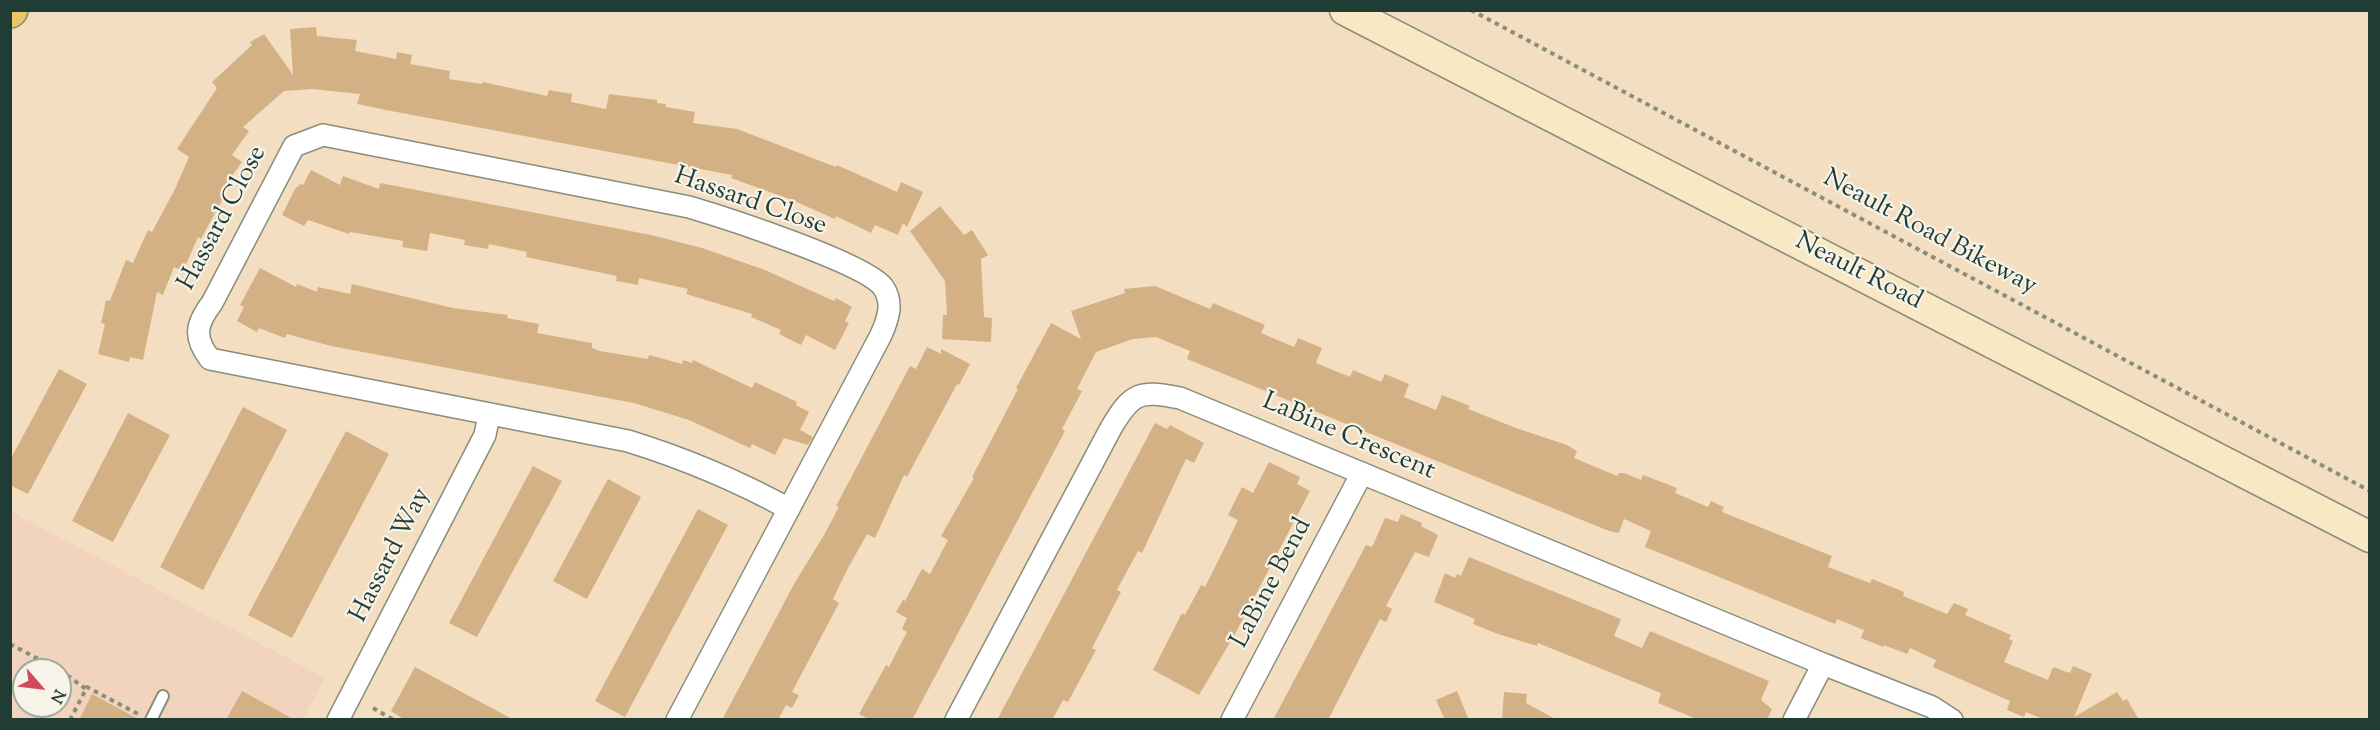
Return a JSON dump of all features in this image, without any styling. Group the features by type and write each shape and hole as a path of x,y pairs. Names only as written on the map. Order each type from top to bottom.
{"main road":[{"name":"Neault Road","path":"1345,10 2370,537"}],"street":[{"name":"Hassard Close","path":"677,720 789,509 881,335 889,314 889,300 876,279 780,238 688,207 323,135 294,146 212,303 199,321 198,336 203,350 210,359 590,433 658,450 762,494 789,509"},
{"name":"LaBine Crescent","path":"956,720 1124,406 1135,396 1151,392 1180,398 1822,664 1932,707 1952,720"},
{"name":"Hassard Way","path":"338,720 485,435 489,415"},
{"name":"LaBine Bend","path":"1232,720 1362,473"},
{"path":"1794,720 1822,664"}],"lane":[{"path":"151,719 163,696"}],"path":[{"name":"Neault Road Bikeway","path":"1471,10 2370,491"},
{"path":"10,644 37,658"},
{"path":"72,679 86,689 87,687 151,719"},
{"path":"70,720 86,689"},
{"path":"373,708 394,720"}],"shaded area":[{"path":"10,511 325,678 303,719 11,719"}],"building":[{"path":"316,27 317,36 357,40 355,51 396,59 397,52 412,55 410,64 450,71 449,79 482,84 483,82 547,96 549,90 572,94 571,102 606,109 609,94 657,100 657,103 666,104 666,107 695,112 693,123 737,129 836,167 837,165 897,192 901,182 923,192 907,227 903,223 898,235 875,225 871,233 836,216 835,219 792,200 731,178 732,175 357,104 360,94 312,89 284,91 243,127 249,131 232,155 242,162 222,190 226,193 201,239 198,237 183,271 174,267 163,295 157,292 143,360 130,357 129,362 98,354 105,324 101,323 106,300 110,301 126,260 133,263 148,230 152,232 175,189 189,157 177,149 217,88 212,82 252,45 250,42 264,34 293,75 290,29"},
{"path":"311,170 340,185 343,176 379,189 380,183 651,235 702,248 765,270 834,301 836,298 852,307 845,321 849,323 835,350 806,335 801,345 779,334 781,330 751,317 752,314 686,294 688,289 639,278 638,285 616,281 617,276 526,257 527,252 489,244 488,249 464,245 465,240 430,233 427,251 402,247 403,241 350,232 349,234 308,220 304,226 282,215 295,189 300,184 303,185"},
{"path":"940,206 964,235 972,230 988,255 981,259 984,317 992,318 991,342 942,339 943,315 947,315 945,281 910,231"},
{"path":"260,268 296,287 297,284 317,292 318,287 350,294 352,284 453,308 508,315 507,318 539,324 537,333 592,343 592,348 600,351 648,359 649,355 682,364 683,360 692,363 693,360 752,388 755,382 797,402 796,405 809,412 800,430 813,437 808,445 784,438 775,455 752,444 750,448 689,420 634,403 331,346 287,334 285,338 259,328 257,332 237,321 244,307 240,305"},
{"path":"1155,286 1210,309 1213,303 1265,325 1261,333 1294,347 1298,338 1322,348 1316,363 1350,377 1353,370 1381,382 1385,374 1409,384 1404,397 1436,410 1442,395 1470,406 1468,409 1567,445 1577,451 1574,458 1617,476 1619,473 1624,473 1641,480 1643,475 1677,488 1675,493 1708,507 1711,501 1724,507 1722,512 1832,556 1828,567 1870,583 1872,579 1904,592 1903,596 1947,614 1954,603 1968,609 1965,615 2011,635 2009,639 2013,641 2004,662 2048,680 2053,667 2070,673 2073,666 2092,674 2074,717 2117,692 2123,701 2127,699 2139,720 2045,720 2026,712 2024,717 2007,710 2010,701 1933,667 1936,660 1910,648 1907,654 1884,645 1883,647 1861,638 1864,630 1837,619 1835,624 1645,547 1651,531 1624,519 1619,533 1609,531 1187,359 1190,351 1156,337 1133,339 1096,352 1077,389 1082,391 1062,429 1065,431 912,720 870,720 859,714 886,665 889,667 907,632 902,629 907,618 896,612 903,600 905,601 922,569 930,574 948,540 941,536 974,478 972,477 1018,389 1016,388 1051,323 1081,339 1071,311 1125,293 1124,289"},
{"path":"927,347 941,354 941,349 970,364 907,477 904,475 875,538 867,534 847,570 833,599 839,603 792,692 799,695 792,708 786,705 778,720 722,720 794,584 839,507 836,506 910,366 916,369"},
{"path":"59,369 87,384 28,494 10,485 10,460"},
{"path":"243,407 287,430 203,590 160,567"},
{"path":"128,413 170,435 113,542 72,521"},
{"path":"1155,423 1167,429 1170,425 1204,443 1194,463 1186,459 1142,553 1138,551 1117,590 1121,592 1092,648 1096,650 1068,702 1063,700 1052,720 997,720"},
{"path":"346,431 389,454 292,638 248,615"},
{"path":"1269,462 1300,477 1297,484 1310,491 1235,634 1199,695 1153,670 1182,613 1185,615 1201,585 1205,587 1226,545 1238,520 1228,515 1242,487 1253,493"},
{"path":"533,466 562,481 477,637 449,623"},
{"path":"608,479 641,497 587,599 553,581"},
{"path":"698,509 728,525 625,717 595,701"},
{"path":"1401,514 1422,523 1421,526 1438,535 1429,557 1415,552 1386,606 1392,609 1386,622 1380,619 1328,720 1273,720 1366,545 1372,547 1385,518 1398,522"},
{"path":"1469,557 1621,619 1614,636 1642,648 1650,631 1769,681 1761,700 1772,709 1767,720 1699,720 1658,703 1661,693 1538,643 1537,646 1473,624 1475,619 1434,602 1445,573 1455,578 1457,574 1461,576"},
{"path":"415,667 514,720 405,720 391,711"},
{"path":"242,691 295,720 226,720"},
{"path":"1457,691 1469,720 1445,720 1436,700"},
{"path":"1504,692 1527,694 1526,703 1557,720 1502,720"},
{"path":"92,694 140,720 79,720"}]}
